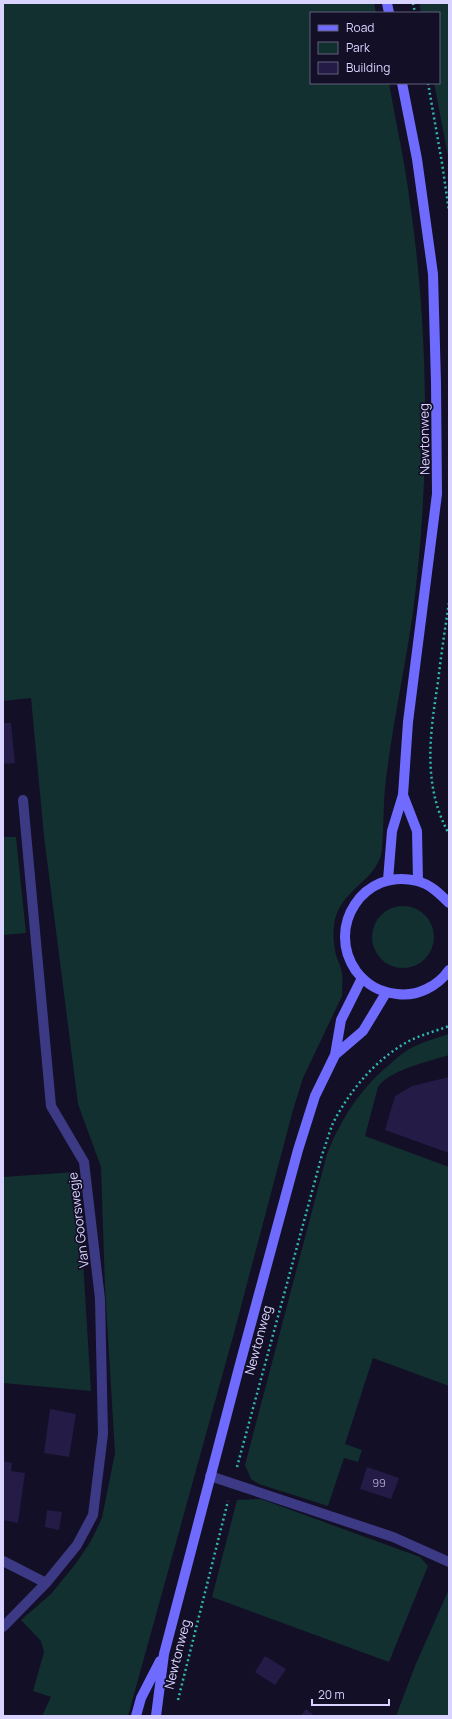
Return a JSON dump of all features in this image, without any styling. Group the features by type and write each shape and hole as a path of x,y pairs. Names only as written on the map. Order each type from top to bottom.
{"main road":[{"name":"Newtonweg","path":"388,880 392,831 403,794 408,722 437,494 433,274 417,159 402,84"},
{"name":"Newtonweg","path":"403,794 417,831 418,881"},
{"path":"449,903 435,889 418,881 403,879 388,880 369,889 355,903 346,922 344,942 350,962 362,978 373,987 386,993 402,995 418,993 433,986 445,976 449,970"},
{"name":"Newtonweg","path":"156,1716 164,1654 210,1476 298,1150 315,1096 335,1055 340,1020 362,978"},
{"name":"Newtonweg","path":"335,1055 363,1031 386,993"},
{"name":"Newtonweg","path":"136,1716 141,1698 164,1654"}],"street":[{"name":"Van Goorswegje","path":"3,1627 46,1583 77,1545 93,1515 103,1434 100,1299 84,1162 51,1106 23,800"},
{"path":"210,1476 393,1537 449,1562"},
{"path":"3,1561 46,1583"}],"path":[{"path":"428,84 449,211"},
{"path":"449,603 430,736 430,771 435,799 449,834"},
{"name":"Newtonweg","path":"178,1703 233,1483 316,1177 333,1124 349,1096 373,1067 410,1040 449,1026"}],"green space":[{"path":"3,3 374,3 376,12 310,12 310,84 389,84 408,188 418,264 424,356 425,417 421,530 413,612 386,779 382,849 380,859 375,867 348,896 335,918 334,939 336,955 342,973 342,996 303,1078 293,1110 234,1333 128,1716 42,1716 51,1697 33,1691 44,1652 41,1641 21,1620 51,1594 77,1562 91,1541 102,1518 115,1453 105,1288 101,1167 78,1104 44,836 31,698 3,701"},
{"path":"419,3 449,3 449,161 434,84 440,84 440,12 421,12"},
{"path":"3,837 16,837 26,933 3,935"},
{"path":"403,906 415,908 425,915 432,925 434,937 432,949 425,959 415,966 403,968 391,966 381,959 374,949 372,937 374,925 381,915 391,908"},
{"path":"449,1034 449,1055 400,1071 383,1081 378,1087 365,1136 449,1167 449,1386 373,1358 345,1444 362,1450 358,1462 344,1458 328,1506 259,1484 251,1479 245,1465 327,1154 332,1141 352,1105 379,1074 408,1050 425,1042"},
{"path":"76,1172 79,1196 91,1391 3,1383 3,1177"},
{"path":"261,1499 420,1557 428,1566 389,1662 212,1597 237,1500"},
{"path":"449,1589 449,1716 396,1716 415,1666"}],"building":[{"path":"3,723 11,723 15,763 3,764"},
{"path":"449,1077 449,1153 385,1130 395,1096 412,1086"},
{"path":"50,1409 76,1414 69,1457 44,1453"},
{"path":"3,1461 12,1463 11,1471 25,1473 18,1523 3,1520"},
{"path":"367,1467 399,1478 391,1499 360,1489"},
{"path":"47,1510 62,1512 59,1530 45,1527"},
{"path":"265,1656 286,1669 275,1685 255,1672"},
{"path":"306,1709 315,1716 301,1716"}]}
